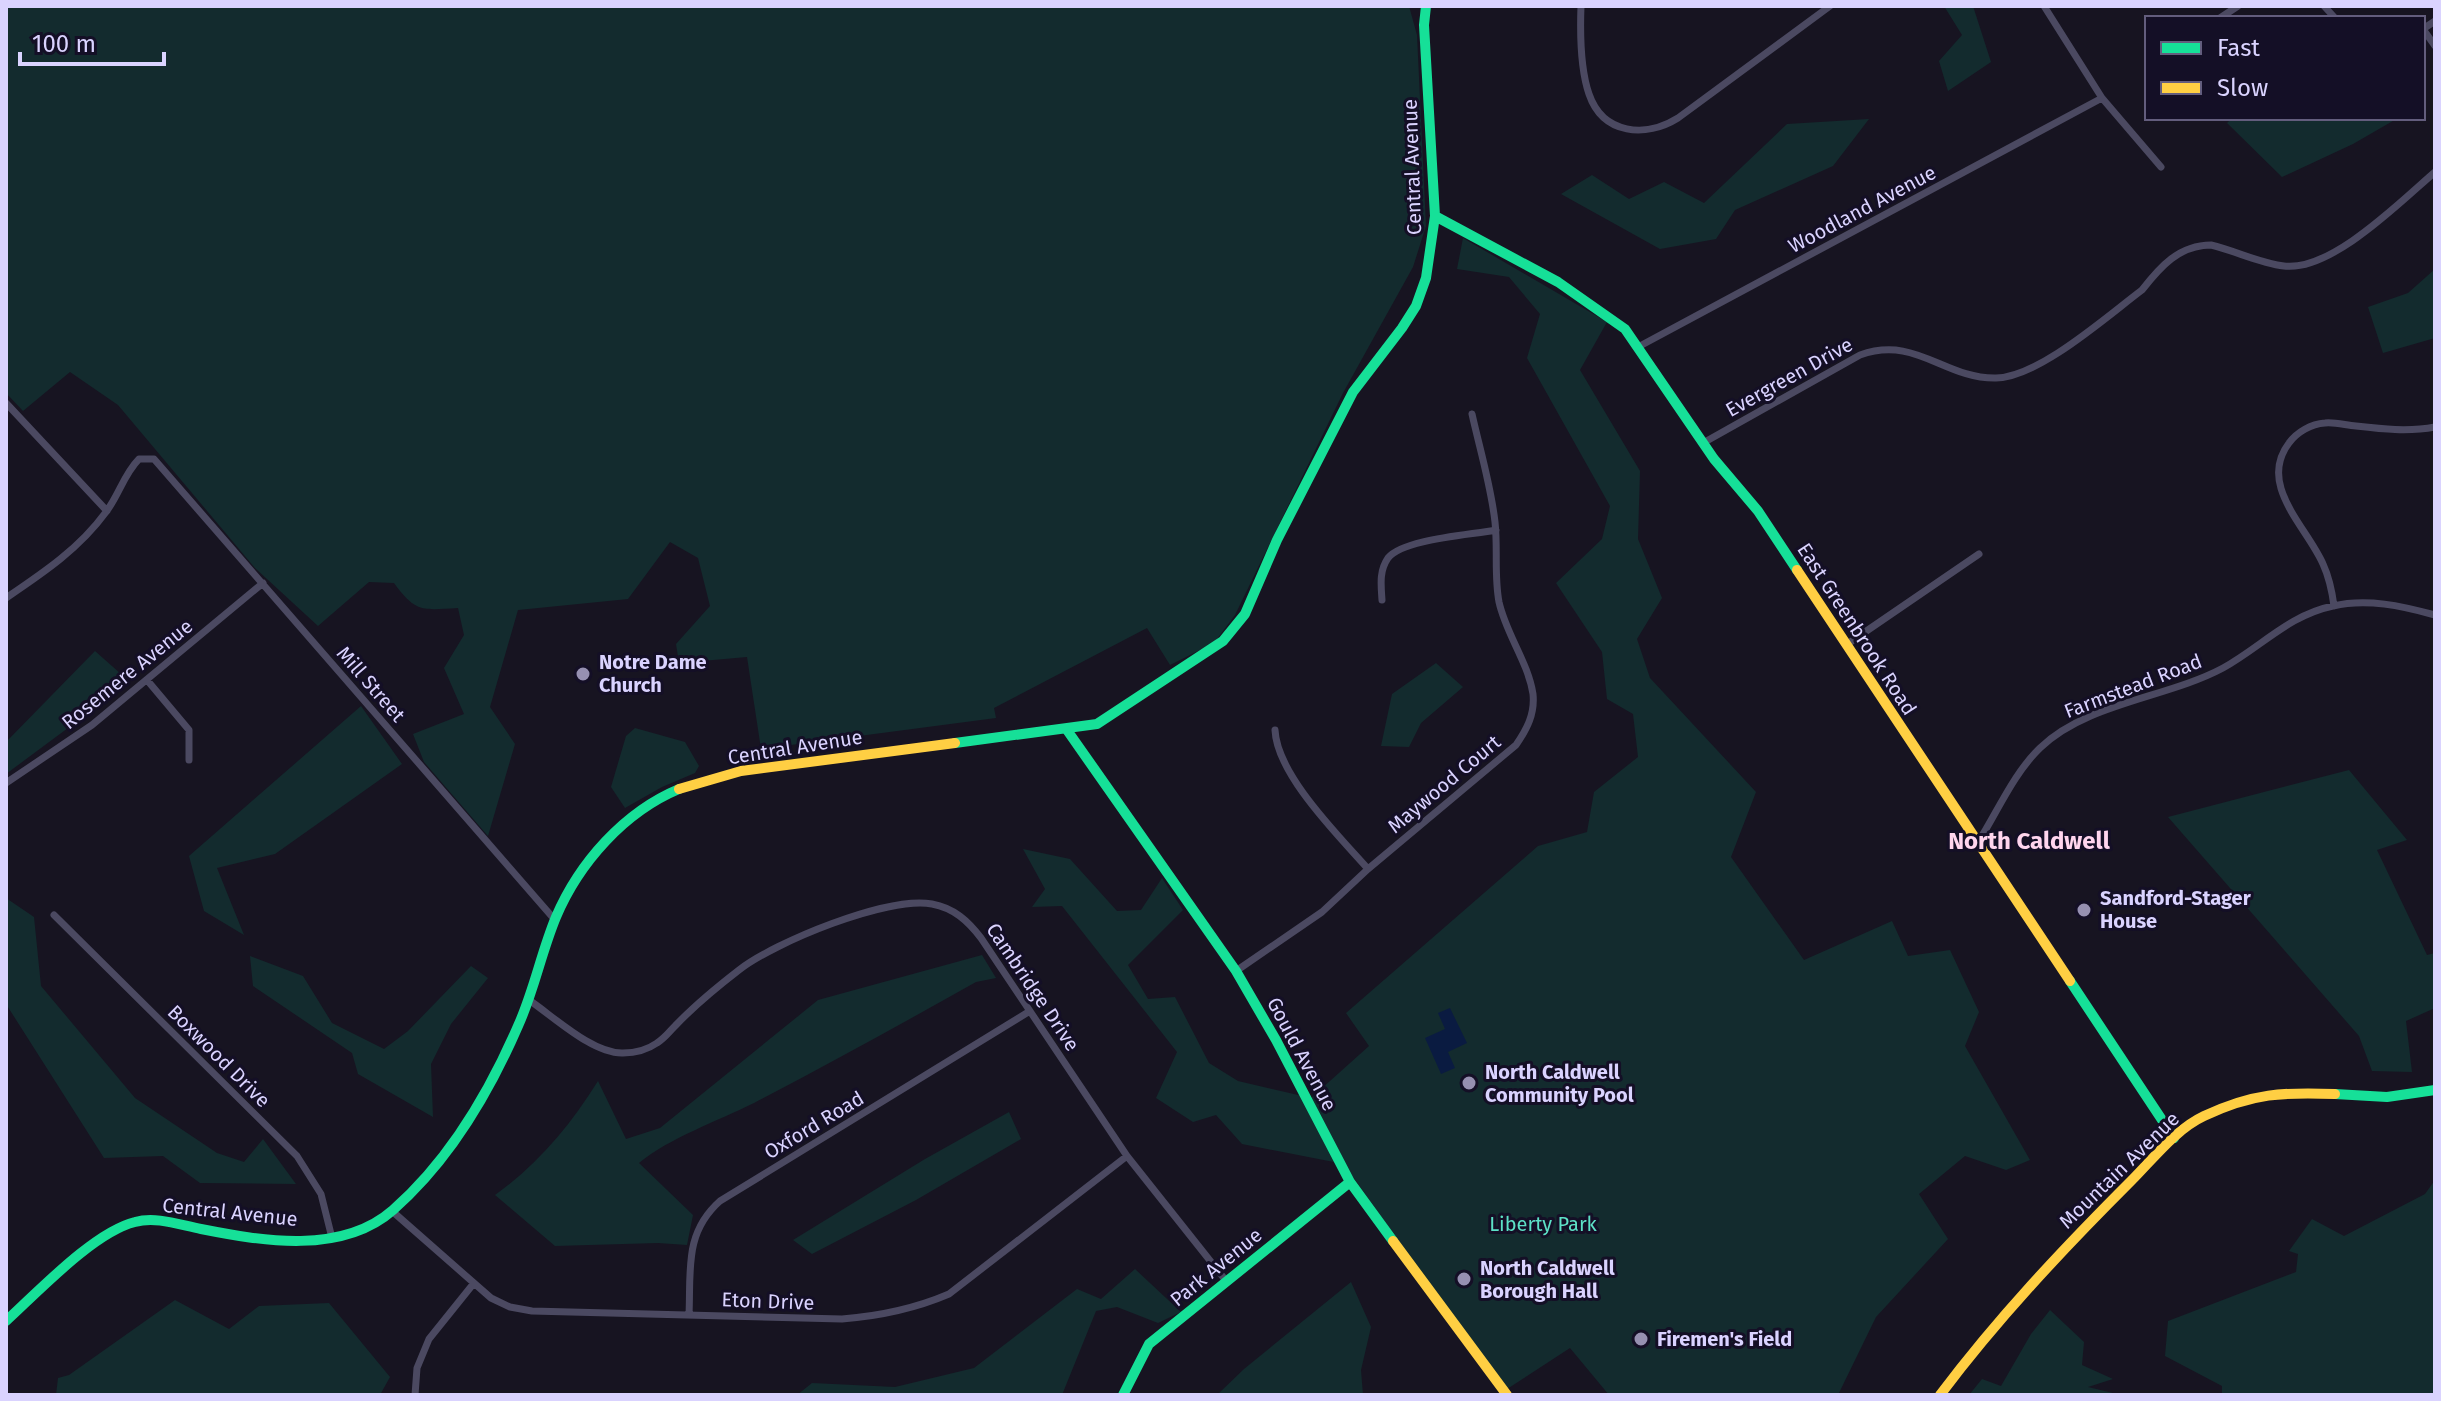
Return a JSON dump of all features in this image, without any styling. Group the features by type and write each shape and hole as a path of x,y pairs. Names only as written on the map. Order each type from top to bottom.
{"street":[{"path":"1417,6 1424,25"},
{"path":"1424,25 1426,6"},
{"path":"1581,6 1581,31 1590,98 1615,124 1629,131 1641,132 1665,126 1678,118 1830,6"},
{"path":"2044,6 2102,98 2161,167"},
{"name":"Central Avenue","path":"6,1321 111,1232 135,1221 255,1236 332,1238 356,1233 392,1211 436,1166 505,1053 529,1000 555,920 579,876 607,840 635,816 666,796 699,782 756,769 1097,724 1223,641 1240,621 1277,540 1353,392 1416,306 1430,262 1435,216 1424,25"},
{"name":"Woodland Avenue","path":"1638,347 2102,98"},
{"name":"Evergreen Drive","path":"1703,443 1876,349 1905,351 1979,376 1996,378 2028,371 2142,290 2180,252 2211,245 2266,262 2300,266 2341,250 2435,172"},
{"name":"East Greenbrook Road","path":"1435,216 1606,312 1625,329 1703,443 1758,511 2174,1138"},
{"path":"6,403 107,511 72,551 6,598"},
{"name":"Maywood Court","path":"1236,971 1322,912 1368,869 1516,745 1528,728 1533,696 1528,677 1508,634 1499,602 1492,502 1472,414"},
{"path":"2334,606 2323,563 2280,491 2279,464 2288,444 2304,429 2325,423 2383,429 2435,427"},
{"name":"Mill Street","path":"107,511 130,468 139,459 154,459 555,920"},
{"path":"1382,600 1383,568 1390,555 1411,545 1496,530"},
{"path":"1846,645 1979,554"},
{"name":"Rosemere Avenue","path":"6,783 92,725 263,583"},
{"name":"Farmstead Road","path":"1977,844 2023,766 2040,747 2058,734 2105,712 2197,680 2224,667 2297,618 2334,606 2349,603 2385,604 2435,615"},
{"path":"147,680 189,730 189,760"},
{"name":"Gould Avenue","path":"1067,730 1236,971 1350,1182 1507,1395"},
{"path":"1275,730 1279,752 1309,802 1368,869"},
{"name":"Cambridge Drive","path":"529,1000 591,1044 615,1053 634,1052 658,1043 740,969 804,934 851,917 908,904 923,903 952,910 970,924 1127,1156 1227,1282"},
{"name":"Boxwood Drive","path":"54,915 297,1156 321,1194 332,1238"},
{"name":"Oxford Road","path":"689,1315 695,1234 712,1208 1030,1011"},
{"name":"Mountain Avenue","path":"1940,1395 1984,1337 2033,1281 2186,1127 2216,1110 2265,1095 2302,1092 2387,1097 2435,1090"},
{"name":"Eton Drive","path":"392,1211 491,1298 510,1307 532,1311 842,1319 920,1307 949,1294 1127,1156"},
{"name":"Park Avenue","path":"1123,1395 1149,1344 1350,1182"},
{"path":"415,1395 417,1368 429,1339 474,1283"}],"green space":[{"path":"6,6 1409,6 1417,35 1426,226 1413,267 1343,393 1235,615 1214,643 1170,665 1147,628 994,708 996,718 761,749 747,657 679,663 676,644 710,606 698,558 670,542 628,599 518,610 490,707 515,744 488,836 424,762 413,734 464,714 444,668 464,635 458,608 421,608 408,600 394,583 369,582 318,626 255,568 118,405 70,372 23,411 6,393"},
{"path":"1944,6 1973,6 1991,62 1948,91 1939,61 1962,35"},
{"path":"1869,119 1833,166 1735,210 1716,239 1660,249 1561,194 1592,175 1629,199 1664,182 1704,203 1787,124"},
{"path":"2230,120 2395,120 2353,144 2282,177 2227,123"},
{"name":"Liberty Park","path":"1463,238 1607,322 1580,370 1640,471 1638,539 1662,598 1637,639 1650,678 1756,792 1731,857 1804,960 1892,921 1908,956 1950,950 1979,1012 1965,1046 2030,1160 2006,1170 1965,1156 1919,1194 1948,1239 1876,1317 1838,1395 1609,1395 1570,1348 1504,1391 1344,1164 1242,1144 1216,1115 1193,1122 1156,1098 1177,1052 1062,906 1032,907 1045,889 1023,849 1070,859 1117,911 1141,910 1162,878 1183,910 1128,965 1148,999 1175,997 1209,1063 1238,1081 1311,1098 1369,1046 1346,1013 1538,846 1587,832 1594,792 1638,757 1633,714 1607,699 1602,652 1556,583 1602,539 1610,506 1527,358 1540,314 1509,277 1457,269"},
{"path":"2435,269 2435,338 2383,353 2368,307 2408,293"},
{"path":"95,651 130,682 6,774 6,742"},
{"path":"1436,663 1463,687 1421,723 1409,747 1381,746 1392,694"},
{"path":"361,706 402,764 275,854 217,868 244,935 204,911 189,856"},
{"path":"635,728 685,742 699,766 695,773 625,808 611,787 626,736"},
{"path":"2349,770 2407,840 2377,850 2427,955 2435,953 2435,1008 2406,1021 2412,1072 2372,1071 2359,1036 2168,817"},
{"path":"6,898 34,917 41,986 135,1098 217,1153 244,1162 263,1139 296,1184 200,1183 163,1156 104,1158 6,1004"},
{"path":"982,955 996,978 976,982 754,1103 679,1138 639,1163 693,1215 687,1245 555,1246 495,1195 552,1144 598,1081 626,1139 660,1128 818,1000"},
{"path":"250,956 303,976 332,1023 384,1049 408,1031 471,966 488,978 451,1024 431,1064 433,1117 358,1074 352,1053 253,986"},
{"path":"1009,1112 1021,1139 916,1200 812,1254 793,1240 925,1159"},
{"path":"2435,1180 2435,1395 2222,1395 2222,1386 2165,1356 2168,1321 2296,1272 2298,1254 2289,1251 2312,1219 2344,1236 2425,1194"},
{"path":"1135,1269 1181,1312 1158,1323 1117,1307 1096,1311 1062,1395 797,1395 812,1383 895,1387 974,1368 1077,1289 1101,1299"},
{"path":"1351,1282 1371,1327 1361,1370 1363,1395 1217,1395 1244,1369"},
{"path":"175,1300 229,1329 259,1306 329,1303 390,1377 380,1395 56,1395 58,1378 69,1375"},
{"path":"2050,1310 2084,1342 2082,1365 2113,1379 2088,1387 2121,1395 1969,1395 1982,1379 2001,1386 2031,1334"}],"water":[{"path":"1450,1008 1467,1043 1448,1052 1455,1068 1441,1074 1425,1038 1445,1029 1438,1013"}],"traffic: fast":[{"path":"955,743 1097,724 1223,641 1245,614 1277,540 1353,392 1402,328 1416,306 1426,278 1435,216 1424,25 1426,6"},
{"path":"1435,216 1558,282 1625,329 1714,459 1758,511 1797,570"},
{"path":"1067,730 1236,971 1350,1182 1393,1241"},
{"path":"6,1321 85,1250 119,1228 135,1222 160,1221 250,1237 301,1241 350,1234 373,1224 393,1210 450,1148 494,1076 524,1013 556,917 577,877 622,825 679,789"},
{"path":"2070,981 2174,1138"},
{"path":"2335,1094 2387,1097 2435,1090"},
{"path":"1123,1395 1149,1344 1350,1182"}],"traffic: slow":[{"path":"1797,570 2070,981"},
{"path":"679,789 741,771 955,743"},
{"path":"1940,1395 2032,1285 2174,1136 2204,1116 2253,1098 2299,1093 2335,1094"},
{"path":"1393,1241 1507,1395"}],"place":[{"name":"Notre Dame Church","path":"583,674"},
{"name":"Sandford-Stager House","path":"2084,910"},
{"name":"North Caldwell Community Pool","path":"1469,1083"},
{"name":"North Caldwell Borough Hall","path":"1464,1279"},
{"name":"Firemen's Field","path":"1641,1339"}],"district":[{"name":"North Caldwell","path":"2029,841"}]}
